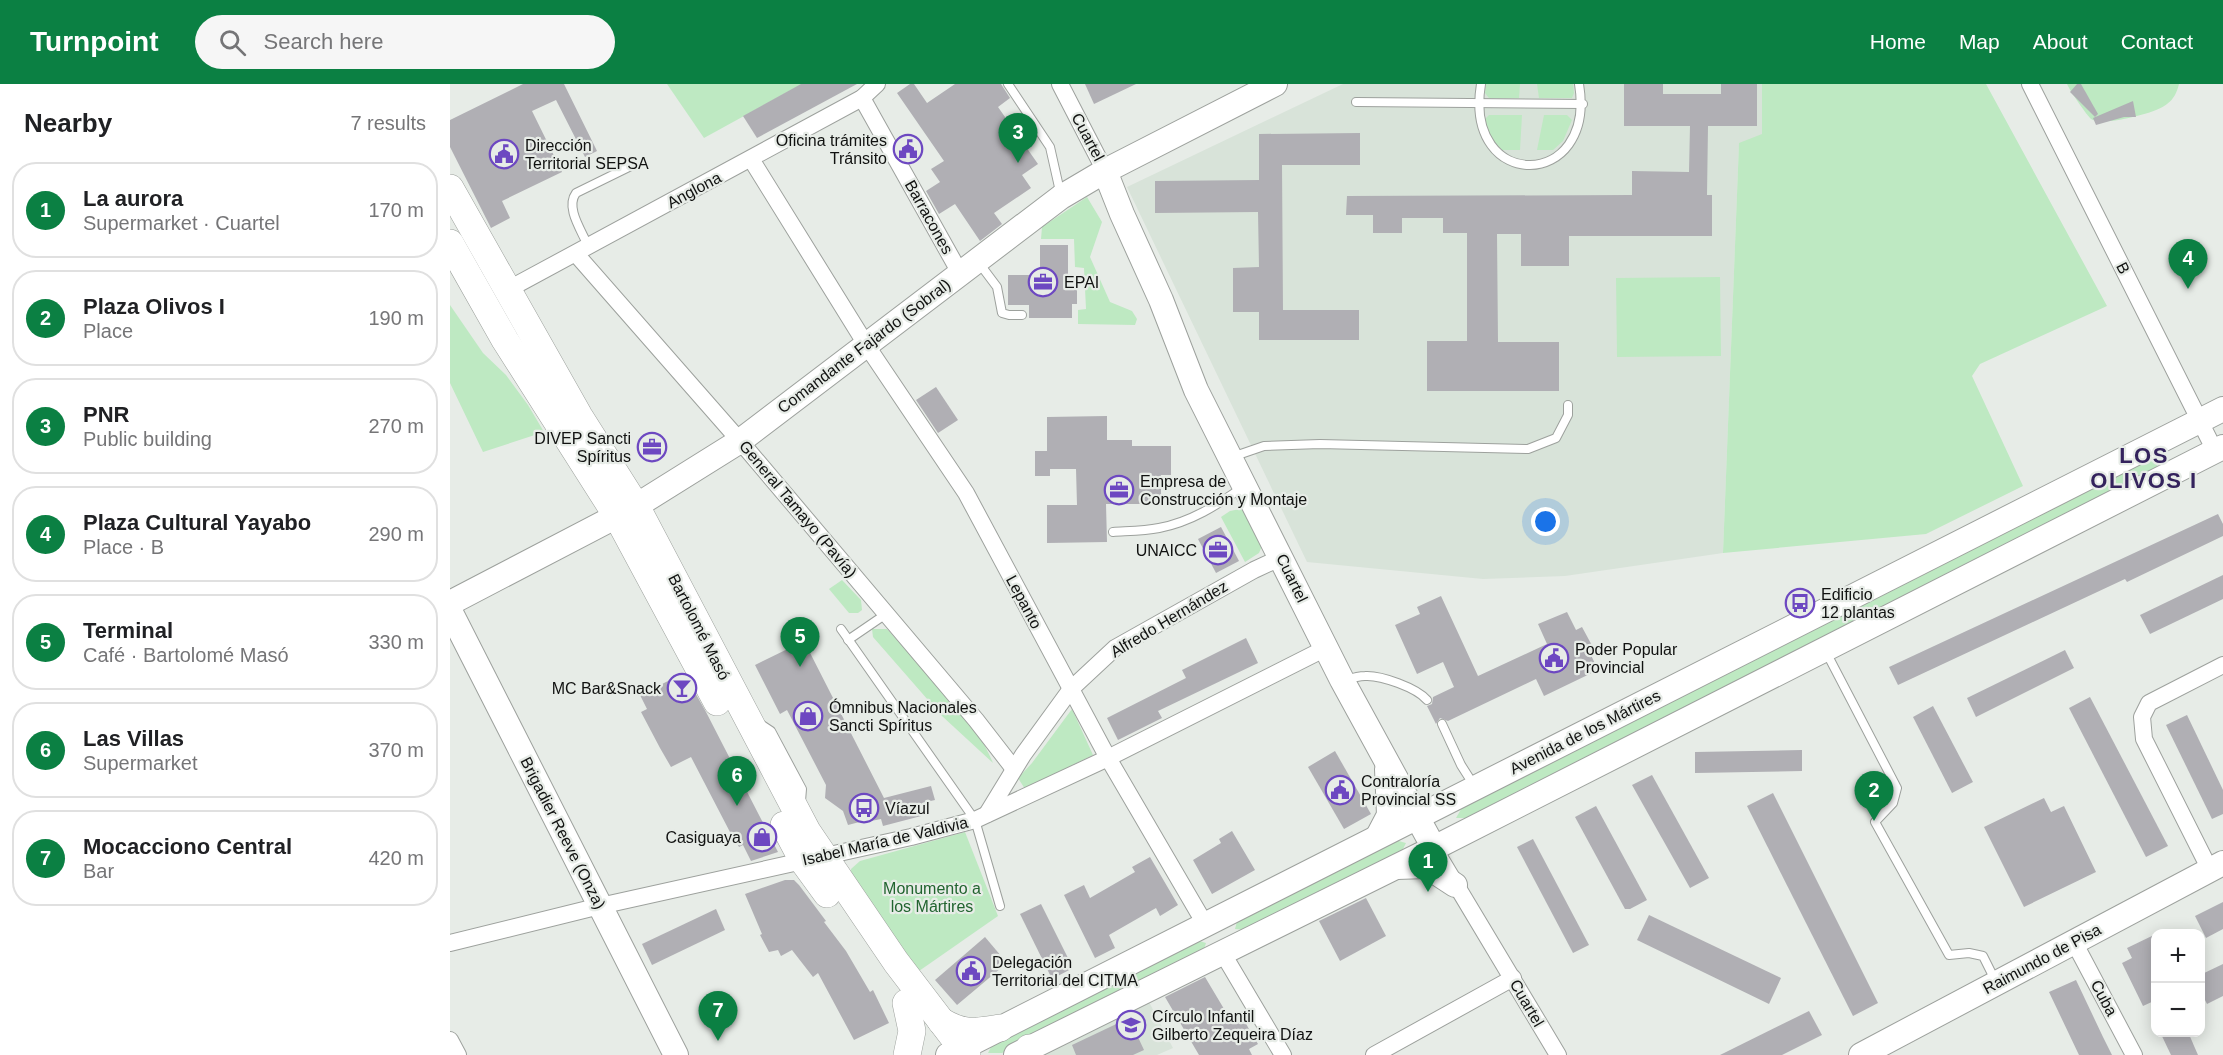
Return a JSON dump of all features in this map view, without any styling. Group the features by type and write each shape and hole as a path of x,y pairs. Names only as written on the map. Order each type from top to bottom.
{"main road":[{"name":"Comandante Fajardo (Sobral)","path":"450,603 627,511 740,441 1061,197 1105,171 1275,84"},
{"name":"Cuartel","path":"1105,171 1161,300 1196,390 1342,680 1434,848"},
{"name":"Bartolomé Masó","path":"450,188 579,416 627,511 813,859 906,1003 955,1053"},
{"name":"Bartolomé Masó","path":"450,243 505,340 627,511 743,712 800,820 813,859 941,1021 955,1053"},
{"name":"Avenida de los Mártires","path":"955,1053 1417,816 1467,793 2223,409"},
{"path":"2162,440 2179,470"},
{"path":"1023,1053 1391,867 1434,848 2219,449"},
{"name":"Brigadier Reeve (Onza)","path":"450,611 676,1055"},
{"path":"1386,760 1415,791 1431,797 1467,793"},
{"path":"1378,836 1389,815 1386,760"},
{"path":"1455,885 1452,854 1461,834"},
{"path":"1391,867 1426,866 1455,885"},
{"name":"Raimundo de Pisa","path":"1861,1055 2216,866"},
{"name":"Lepanto","path":"1205,924 1222,952"},
{"path":"906,1003 912,1030 907,1055"},
{"path":"941,1021 960,1031 977,1032 1000,1028"}],"street":[{"name":"Anglona","path":"507,290 862,98 877,84"},
{"name":"Cuartel","path":"1060,84 1105,171"},
{"name":"B","path":"2030,84 2199,421 2219,449"},
{"name":"Barracones","path":"862,98 968,266"},
{"name":"Lepanto","path":"751,159 867,346 966,493 1108,758 1205,924"},
{"name":"General Tamayo (Pavía)","path":"582,250 976,720 1014,769"},
{"name":"Alfredo Hernández","path":"981,817 1071,689 1115,648 1254,570 1282,557"},
{"name":"Isabel María de Valdivia","path":"450,943 600,906 813,859 981,817 1108,758 1326,648"},
{"path":"2216,866 2144,739 2142,717 2149,703 2223,665"},
{"name":"Cuartel","path":"1434,848 1557,1055"},
{"name":"Cuba","path":"2074,942 2134,1055"},
{"name":"Lepanto","path":"1222,952 1283,1055"},
{"path":"1374,1055 1513,978"},
{"path":"450,1040 458,1055"}],"lane":[{"path":"1008,84 1050,147 1061,197"},
{"path":"1481,84 1478,103 1483,134 1492,148 1505,159 1530,165 1553,159 1566,149 1575,136 1583,104 1579,84"},
{"path":"1356,102 1583,104"},
{"path":"582,250 571,208 572,198 576,193 631,166"},
{"path":"968,266 997,287 1002,313 1022,315"},
{"path":"1231,457 1264,446 1320,444 1528,449 1556,438 1568,415 1568,405"},
{"path":"1113,532 1159,528 1180,522 1208,511 1245,485"},
{"path":"848,640 886,614"},
{"path":"841,629 981,817 1000,906"},
{"path":"1824,650 1897,788 1893,803 1875,822 1949,955 1969,953 1983,956 1996,983"},
{"path":"1342,680 1366,675 1397,683 1421,693 1427,700"},
{"path":"1442,724 1461,765 1467,793"}],"shaded area":[{"path":"1343,84 1762,84 1762,135 1739,144 1723,553 1565,576 1483,579 1307,562 1127,187"},
{"name":"Círculo Infantil Gilberto Zequeira Díaz","path":"1149,1002 1173,1048 1157,1055 1041,1055"}],"green space":[{"path":"667,84 802,84 704,138"},
{"path":"1486,84 1520,84 1519,98 1489,98 1485,93"},
{"path":"1537,84 1573,84 1574,93 1572,98 1539,98"},
{"path":"1762,84 1986,84 2107,306 1980,364 1972,376 2023,486 1926,534 1723,553 1739,143 1762,134"},
{"path":"2067,84 2179,84 2173,98 2162,108 2129,118 2097,121 2091,119"},
{"path":"1489,115 1522,115 1520,150 1502,150 1495,143 1486,124 1485,119"},
{"path":"1544,115 1567,115 1572,120 1563,141 1553,150 1537,150"},
{"path":"1087,197 1102,222 1090,257 1110,302 1132,311 1137,319 1135,325 1078,324 1078,310 1086,309 1084,268 1075,267 1074,239 1041,239 1042,227"},
{"path":"1720,277 1721,356 1617,357 1616,278"},
{"path":"450,305 483,353 506,375 544,432 483,452 450,383"},
{"path":"2145,459 2158,464 2152,475 1475,818 1456,818 1464,804"},
{"path":"1240,509 1248,513 1262,546 1259,553 1245,562 1221,517 1230,511"},
{"path":"842,580 861,600 862,610 858,613 849,613 829,589"},
{"path":"872,629 887,629 946,692 973,727 993,763 942,716 873,637"},
{"path":"1072,709 1093,755 1025,789 1018,778"},
{"name":"Monumento a los Mártires","path":"965,832 998,916 919,971 852,882 851,869 860,861"},
{"path":"1395,840 1406,843 1401,853 1247,930 1235,929 1238,918"},
{"path":"1196,940 1206,943 1202,955 1002,1053 988,1053 994,1041"}],"building":[{"name":"Dirección Territorial SEPSA","path":"523,84 564,84 597,151 585,157 556,100 532,111 562,172 502,201 510,218 491,228 450,147 450,120"},
{"path":"801,84 857,84 757,138 743,116"},
{"path":"910,84 914,84 927,103 955,84 1001,84 1010,98 998,107 1038,164 1022,175 1031,188 994,213 1002,224 980,241 955,204 939,214 926,191 940,182 931,169 944,161 897,93"},
{"path":"1085,84 1136,84 1094,104"},
{"path":"1624,84 1663,84 1663,94 1721,94 1721,84 1757,84 1757,126 1708,126 1707,195 1712,195 1712,236 1569,236 1569,266 1521,266 1521,234 1497,234 1498,342 1559,342 1559,391 1427,391 1427,341 1467,341 1467,233 1443,233 1443,218 1402,218 1402,233 1373,233 1373,215 1346,215 1347,196 1632,195 1632,171 1689,172 1690,126 1624,126"},
{"path":"2077,84 2081,84 2098,114 2095,117 2070,92"},
{"path":"2133,101 2136,117 2124,117 2096,125 2093,118"},
{"path":"1360,133 1360,165 1282,165 1283,310 1359,310 1359,340 1259,340 1259,312 1233,312 1233,268 1259,267 1258,212 1155,213 1155,181 1259,180 1259,134"},
{"name":"EPAI","path":"1040,245 1068,245 1068,274 1077,274 1077,304 1072,304 1072,318 1029,318 1029,305 1008,305 1008,275 1040,275"},
{"path":"936,387 958,420 938,433 916,400"},
{"name":"Empresa de Construcción y Montaje","path":"1107,416 1107,440 1132,440 1132,446 1171,446 1171,475 1161,475 1161,504 1106,504 1107,542 1047,543 1047,505 1077,505 1076,469 1050,469 1050,476 1035,476 1035,451 1047,451 1047,417"},
{"path":"2218,514 2223,524 2223,536 2127,582 2125,579 1898,685 1889,667"},
{"name":"UNAICC","path":"1221,527 1239,561 1216,573 1198,539"},
{"path":"2223,575 2223,599 2150,634 2140,615"},
{"name":"Poder Popular Provincial","path":"1441,596 1478,676 1547,644 1538,624 1567,612 1576,630 1582,627 1595,651 1590,653 1598,670 1544,696 1536,679 1448,721 1440,718 1436,724 1427,706 1432,704 1433,697 1454,687 1443,662 1417,674 1395,625 1420,614 1417,607"},
{"path":"1246,638 1258,663 1158,711 1162,718 1118,740 1107,718 1186,678 1182,670"},
{"path":"804,641 884,798 931,786 935,800 922,803 925,815 883,826 881,819 848,825 843,811 825,798 826,785 787,710 780,714 755,665"},
{"path":"2065,650 2074,668 1976,717 1967,698"},
{"path":"684,673 778,852 751,861 743,845 739,847 731,834 691,757 671,767 641,712 647,709 640,695"},
{"path":"2090,697 2168,846 2146,857 2069,708"},
{"path":"1933,706 1973,782 1952,793 1913,717"},
{"path":"2187,715 2223,790 2223,814 2212,819 2166,725"},
{"path":"1802,750 1802,771 1695,773 1695,752"},
{"name":"Contraloría Provincial SS","path":"1335,751 1371,814 1344,829 1308,767"},
{"path":"1652,775 1709,878 1690,888 1632,785"},
{"path":"1773,793 1878,1003 1853,1016 1747,806"},
{"path":"2044,798 2051,812 2064,806 2096,872 2024,907 1984,827"},
{"path":"1596,806 1647,900 1630,909 1625,909 1575,817"},
{"path":"1232,831 1255,870 1212,894 1193,860 1221,843 1219,839"},
{"path":"1533,839 1589,945 1573,953 1517,847"},
{"path":"1150,857 1178,905 1160,916 1156,908 1109,935 1115,948 1095,958 1064,895 1084,885 1090,898 1135,872 1132,867"},
{"path":"785,880 794,880 799,885 826,921 824,922 846,951 870,992 873,990 889,1023 854,1040 818,973 813,977 792,950 781,956 778,950 769,952 760,935 762,934 745,894"},
{"path":"1366,898 1386,936 1340,961 1319,921"},
{"path":"2223,902 2223,929 2206,938 2205,929 2202,929 2195,916"},
{"path":"1041,904 1073,968 1052,979 1020,914"},
{"path":"716,909 725,930 652,965 642,944"},
{"path":"1649,915 1781,978 1769,1004 1637,940"},
{"path":"2151,936 2151,1002 2143,1006 2122,963 2132,958 2127,948"},
{"name":"Delegación Territorial del CITMA","path":"985,937 1007,963 957,1005 935,980"},
{"path":"2223,964 2223,996 2207,1004 2205,1000 2205,973"},
{"path":"1205,977 1233,1024 1243,1018 1258,1044 1249,1049 1252,1055 1199,1055 1165,997"},
{"path":"2076,980 2112,1055 2079,1055 2049,992"},
{"path":"1809,1011 1822,1035 1782,1055 1720,1055"},
{"path":"1129,1018 1144,1050 1133,1055 1076,1055 1072,1045"},
{"path":"2162,1037 2190,1037 2198,1055 2171,1055"}],"place":[{"name":"Oficina trámites Tránsito","path":"908,149"},
{"name":"Dirección Territorial SEPSA","path":"504,154"},
{"name":"PNR","path":"1018,163"},
{"name":"EPAI","path":"1043,282"},
{"name":"Plaza Cultural Yayabo","path":"2188,289"},
{"name":"DIVEP Sancti Spíritus","path":"652,447"},
{"name":"Empresa de Construcción y Montaje","path":"1119,490"},
{"name":"UNAICC","path":"1218,550"},
{"name":"Edificio 12 plantas","path":"1800,603"},
{"name":"Poder Popular Provincial","path":"1554,658"},
{"name":"Terminal","path":"800,667"},
{"name":"MC Bar&Snack","path":"682,688"},
{"name":"Ómnibus Nacionales Sancti Spíritus","path":"808,716"},
{"name":"Contraloría Provincial SS","path":"1340,790"},
{"name":"Las Villas","path":"737,806"},
{"name":"Víazul","path":"864,808"},
{"name":"Plaza Olivos I","path":"1874,821"},
{"name":"Casiguaya","path":"762,837"},
{"name":"La aurora","path":"1428,892"},
{"name":"Delegación Territorial del CITMA","path":"971,971"},
{"name":"Círculo Infantil Gilberto Zequeira Díaz","path":"1131,1025"},
{"name":"Mocacciono Central","path":"718,1041"}],"district":[{"name":"LOS OLIVOS I","path":"2144,468"}]}
